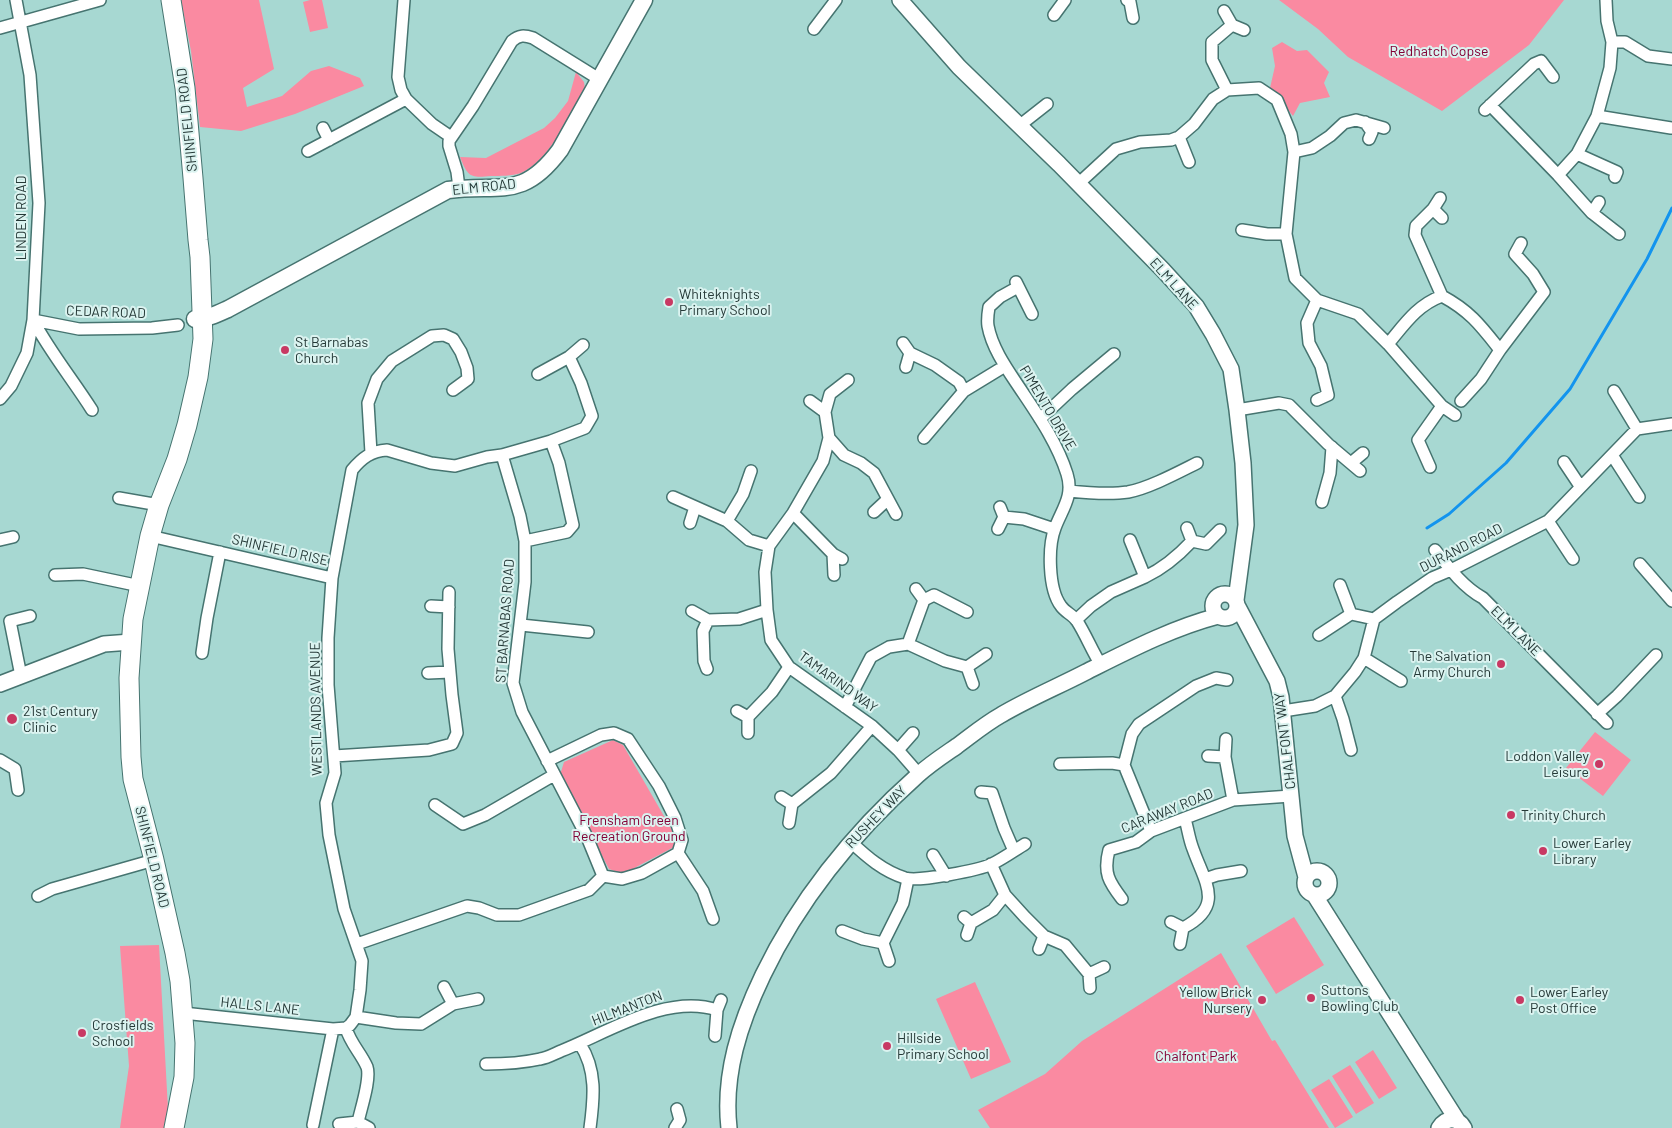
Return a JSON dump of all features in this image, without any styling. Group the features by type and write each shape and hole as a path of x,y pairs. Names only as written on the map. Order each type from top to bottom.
{"main road":[{"name":"SHINFIELD ROAD","path":"171,0 185,88 200,257 192,321 203,339 195,388 177,459 159,505 150,536 133,619 130,642 129,687 133,779 175,953 184,1013 184,1077 174,1128"},
{"name":"ELM ROAD","path":"192,321 228,308 448,190 459,188 503,188 523,184 536,176 552,161 560,150 644,0"}],"street":[{"name":"LINDEN ROAD","path":"0,399 11,386 27,353 33,320 39,203 30,75 16,0"},
{"path":"0,28 100,0"},
{"path":"404,0 398,76 400,90 406,99 432,124 451,137"},
{"path":"814,29 836,0"},
{"name":"ELM LANE","path":"900,0 959,67 1078,184 1196,306 1213,334 1230,369 1237,410"},
{"path":"1054,14 1065,0"},
{"path":"1127,0 1130,2 1134,18"},
{"path":"1558,175 1577,154 1597,116 1610,68 1612,42 1607,21 1606,0"},
{"path":"1224,12 1232,25 1244,30"},
{"path":"1227,90 1212,60 1212,42 1232,25"},
{"path":"459,188 457,172 449,146 451,137 473,106 512,41 521,35 532,38 599,79"},
{"path":"1612,42 1625,42 1648,56 1672,59"},
{"path":"1553,77 1548,62 1541,60 1534,64 1487,107 1558,175 1592,213 1620,234"},
{"path":"1078,184 1116,149 1140,142 1171,140 1178,137 1194,124 1212,99 1227,90 1260,88 1277,100 1291,134 1294,152 1286,234 1295,278 1317,300 1358,314 1388,344 1442,406 1455,415"},
{"path":"308,151 406,99"},
{"path":"1018,126 1047,104"},
{"path":"1597,116 1666,129"},
{"path":"1294,152 1312,148 1344,124 1356,120 1384,128"},
{"path":"1366,122 1372,132 1369,139"},
{"path":"323,128 329,140"},
{"path":"1178,137 1189,162"},
{"path":"1577,154 1617,172 1615,177"},
{"path":"1440,198 1433,209 1416,226 1415,235 1442,296 1460,305 1480,324 1500,350"},
{"path":"1592,213 1599,202"},
{"path":"1433,209 1442,218"},
{"path":"1242,230 1267,234 1286,234"},
{"path":"1504,259 1515,254 1521,243"},
{"path":"1461,401 1480,380 1544,292 1533,274 1515,254"},
{"name":"PIMENTO DRIVE","path":"1032,314 1017,284 989,307 988,325 993,343 1005,366 1040,419 1059,453 1068,476 1069,492 1066,506 1054,529 1050,563 1052,586 1060,606 1076,620 1101,665"},
{"path":"1388,344 1416,311 1429,301 1442,296"},
{"path":"1317,300 1308,323 1308,343 1321,366 1327,398"},
{"path":"33,320 42,337 92,410"},
{"name":"CEDAR ROAD","path":"33,320 79,329 152,328 192,321"},
{"path":"453,390 468,379 467,368 461,352 452,340 444,335 432,336 392,361 378,379 368,403 371,453 387,450 431,463 455,466 551,442 585,428 592,416 582,383 569,357"},
{"path":"903,343 910,353 935,365 959,382 964,391"},
{"path":"538,374 569,357 583,346"},
{"path":"906,368 910,353"},
{"path":"1040,419 1114,354"},
{"path":"924,438 964,391 1005,366"},
{"path":"810,401 825,412 830,394 848,380"},
{"path":"1614,391 1637,428 1672,424"},
{"path":"1226,606 1241,556 1246,526 1237,410 1279,403 1289,405 1332,447 1356,467 1363,453"},
{"path":"1430,467 1413,440 1442,406"},
{"name":"TAMARIND WAY","path":"825,412 829,438 823,461 793,513 769,546 765,572 771,640 789,667 872,726 898,750 919,774"},
{"name":"DURAND ROAD","path":"1374,619 1432,578 1548,521 1637,428"},
{"path":"829,438 844,455 874,472 896,514"},
{"path":"525,540 567,532 573,524 559,462 551,442"},
{"path":"1322,502 1330,473 1332,447"},
{"name":"WESTLANDS AVENUE","path":"356,1017 362,961 344,909 329,835 326,804 335,773 328,685 328,638 332,578 352,470 362,458 371,453"},
{"name":"ST BARNABAS ROAD","path":"502,455 525,540 525,582 513,682 522,712 587,838 603,876"},
{"path":"1612,455 1639,497"},
{"path":"1564,462 1580,486"},
{"path":"1069,492 1129,492 1152,479 1175,474 1197,463"},
{"path":"727,521 742,494 741,479 750,471"},
{"path":"673,497 727,521 749,540 769,546"},
{"path":"120,498 159,505"},
{"path":"874,512 888,499"},
{"path":"690,523 695,506"},
{"path":"998,529 1002,512 1054,529"},
{"path":"793,513 838,556 834,575"},
{"path":"1548,521 1573,559"},
{"path":"1187,528 1192,540"},
{"path":"1192,540 1206,544 1220,530"},
{"name":"SHINFIELD RISE","path":"150,536 332,578"},
{"path":"0,540 13,537"},
{"path":"1130,540 1145,578"},
{"path":"1076,620 1091,606 1111,592 1145,578 1177,558 1192,540"},
{"name":"ELM LANE","path":"1435,550 1450,570 1471,592 1483,598 1607,722"},
{"name":"SHINFIELD RISE","path":"202,653 220,552"},
{"path":"1640,564 1672,601"},
{"path":"54,575 83,574 140,586"},
{"path":"1340,585 1351,614"},
{"path":"916,589 924,600"},
{"path":"334,756 430,750 452,744 457,733 448,649 449,592"},
{"path":"908,644 924,600 934,595 967,612"},
{"path":"431,606 449,607"},
{"name":"RUSHEY WAY","path":"730,1128 728,1107 730,1078 737,1040 744,1017 772,956 817,883 868,823 919,774 1000,715 1226,606"},
{"name":"CHALFONT WAY","path":"1226,606 1244,634 1254,641 1267,660 1277,681 1283,711 1297,848 1311,874"},
{"path":"692,612 708,620 739,619 767,610"},
{"path":"1283,711 1315,706 1335,696 1364,658 1374,619 1351,614 1319,635"},
{"path":"21,676 10,622 30,616"},
{"path":"707,669 704,661 703,631 708,620"},
{"path":"521,625 588,632"},
{"path":"0,684 104,644 130,642"},
{"path":"845,707 871,657 888,647 908,644 944,661 968,667 986,654"},
{"path":"1597,714 1656,655"},
{"path":"1364,658 1401,681"},
{"path":"1151,831 1124,765 1132,734 1139,724 1196,686 1221,679 1220,666"},
{"path":"748,732 748,717 772,692 789,667"},
{"path":"968,667 973,684"},
{"path":"428,673 450,672"},
{"path":"1335,696 1351,750"},
{"path":"737,711 748,717"},
{"path":"789,823 792,804 831,773 872,726"},
{"path":"357,944 467,906 498,915 519,914 590,890 603,876 622,879 642,873 678,853 682,840 675,818 659,786 628,739 614,733 601,735 547,761"},
{"path":"898,750 913,733"},
{"path":"1226,739 1224,757 1233,800"},
{"path":"1208,756 1224,757"},
{"path":"0,760 14,769 18,790"},
{"path":"1060,764 1112,763 1124,765"},
{"path":"435,805 463,824 485,815 554,775"},
{"path":"990,790 1014,851"},
{"name":"CARAWAY ROAD","path":"1122,899 1108,881 1106,859 1109,850 1136,842 1151,831 1233,800 1291,796"},
{"path":"781,797 792,804"},
{"path":"1183,928 1194,922 1207,908 1209,898 1205,879 1192,848 1185,819"},
{"path":"851,842 872,861 908,879 946,876 991,864 1025,844"},
{"path":"678,853 703,891 713,919"},
{"path":"934,855 946,876"},
{"path":"38,896 50,883 154,860"},
{"path":"991,864 1006,895 1044,936 1065,945 1089,974 1090,988"},
{"path":"1205,879 1218,874 1241,871"},
{"path":"1322,872 1328,877 1329,885 1321,892 1308,892 1304,881 1311,874 1322,872"},
{"path":"889,961 884,943 903,903 908,879"},
{"path":"1321,892 1335,925 1438,1093 1461,1124"},
{"path":"967,935 968,920 993,910 1006,895"},
{"path":"1171,922 1183,928"},
{"path":"1180,944 1183,928"},
{"path":"850,930 863,939 884,943"},
{"path":"1040,950 1044,936"},
{"path":"1089,974 1104,967"},
{"path":"444,987 453,1004"},
{"path":"358,1122 368,1076 367,1067 348,1038 346,1028 356,1017 396,1023 421,1024 453,1004 478,999"},
{"name":"HILMANTON","path":"486,1064 505,1069 540,1059 580,1044 612,1028 666,1008 679,1006 719,1005 715,1036"},
{"name":"HALLS LANE","path":"184,1013 333,1030 346,1028"},
{"path":"313,1125 333,1030"},
{"path":"580,1044 586,1053 593,1078 594,1102 590,1128"},
{"path":"1438,1093 1442,1108 1440,1126"},
{"path":"1440,1126 1449,1120 1461,1124"},
{"path":"339,1124 358,1122 369,1128"}],"green space":[{"path":"181,0 259,0 274,69 243,88 247,107 282,96 311,71 329,66 360,78 364,86 295,114 241,131 200,127 191,51"},
{"path":"322,0 328,28 310,32 303,2"},
{"name":"Redhatch Copse","path":"1279,0 1564,0 1529,45 1442,111 1348,57 1318,29"},
{"path":"1282,42 1297,51 1307,50 1329,72 1324,83 1330,97 1300,103 1293,116 1270,88 1275,66 1272,48"},
{"path":"576,72 584,82 585,89 550,148 531,167 514,175 478,177 471,175 465,169 460,157 486,158 544,128 555,118 568,101"},
{"name":"Loddon Valley Leisure","path":"1595,732 1631,760 1603,796 1566,768"},
{"name":"Frensham Green Recreation Ground","path":"613,740 623,745 676,837 674,847 623,874 609,869 560,775 564,762"},
{"path":"1294,917 1324,965 1276,994 1246,946"},
{"path":"159,945 168,1109 164,1128 120,1128 129,1066 120,946"},
{"name":"Chalfont Park","path":"1221,953 1272,1041 1275,1040 1329,1128 990,1128 978,1110 1045,1074 1082,1041"},
{"path":"975,982 1011,1062 971,1079 936,999"},
{"path":"1373,1050 1397,1088 1379,1099 1355,1062"},
{"path":"1350,1065 1374,1103 1356,1114 1332,1076"},
{"path":"1329,1079 1353,1117 1335,1128 1311,1090"}],"waterway":[{"path":"1427,528 1449,514 1506,463 1570,389 1647,259 1672,208"}],"place":[{"name":"Whiteknights Primary School","path":"669,302"},
{"name":"St Barnabas Church","path":"285,350"},
{"name":"The Salvation Army Church","path":"1501,664"},
{"name":"21st Century Clinic","path":"12,719"},
{"name":"Loddon Valley Leisure","path":"1599,764"},
{"name":"Trinity Church","path":"1511,815"},
{"name":"Lower Earley Library","path":"1543,851"},
{"name":"Suttons Bowling Club","path":"1311,998"},
{"name":"Yellow Brick Nursery","path":"1262,1000"},
{"name":"Lower Earley Post Office","path":"1520,1000"},
{"name":"Crosfields School","path":"82,1033"},
{"name":"Hillside Primary School","path":"887,1046"}]}
